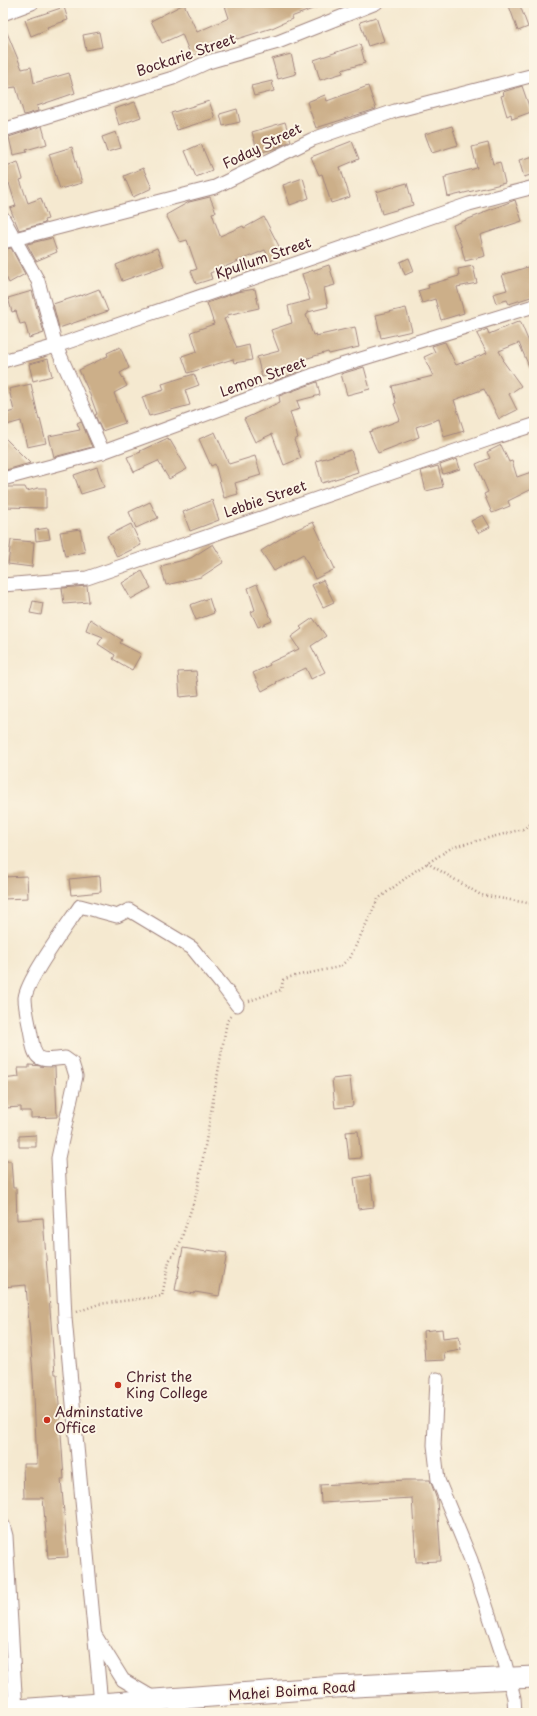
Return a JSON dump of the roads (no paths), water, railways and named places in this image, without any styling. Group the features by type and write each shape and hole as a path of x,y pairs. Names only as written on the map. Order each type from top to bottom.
{"main road":[{"name":"Mahei Boima Road","path":"10,1711 335,1687 534,1677"}],"street":[{"path":"3,14 32,3"},
{"name":"Bockarie Street","path":"3,130 173,78 208,62 278,42 376,3"},
{"name":"Foday Street","path":"3,242 215,187 313,139 395,111 534,75"},
{"name":"Kpullum Street","path":"3,361 56,346 469,204 534,187"},
{"path":"3,218 38,281 56,346 103,452"},
{"name":"Lemon Street","path":"3,479 103,452 335,367 534,306"},
{"name":"Lebbie Street","path":"3,585 87,578 490,438 534,425"},
{"path":"101,1704 64,1318 58,1158 76,1076 72,1062 65,1058 44,1060 38,1058 33,1049 25,998 30,984 39,967 80,906 117,916 129,910 192,948 222,984 237,1005"},
{"path":"437,1379 434,1445 438,1480 471,1560 509,1679 514,1698 514,1713"},
{"path":"3,1525 6,1536 10,1711"},
{"path":"93,1631 123,1680 159,1701"}],"place":[{"name":"Christ the King College","path":"118,1385"},
{"name":"Adminstative Office","path":"47,1420"}]}
